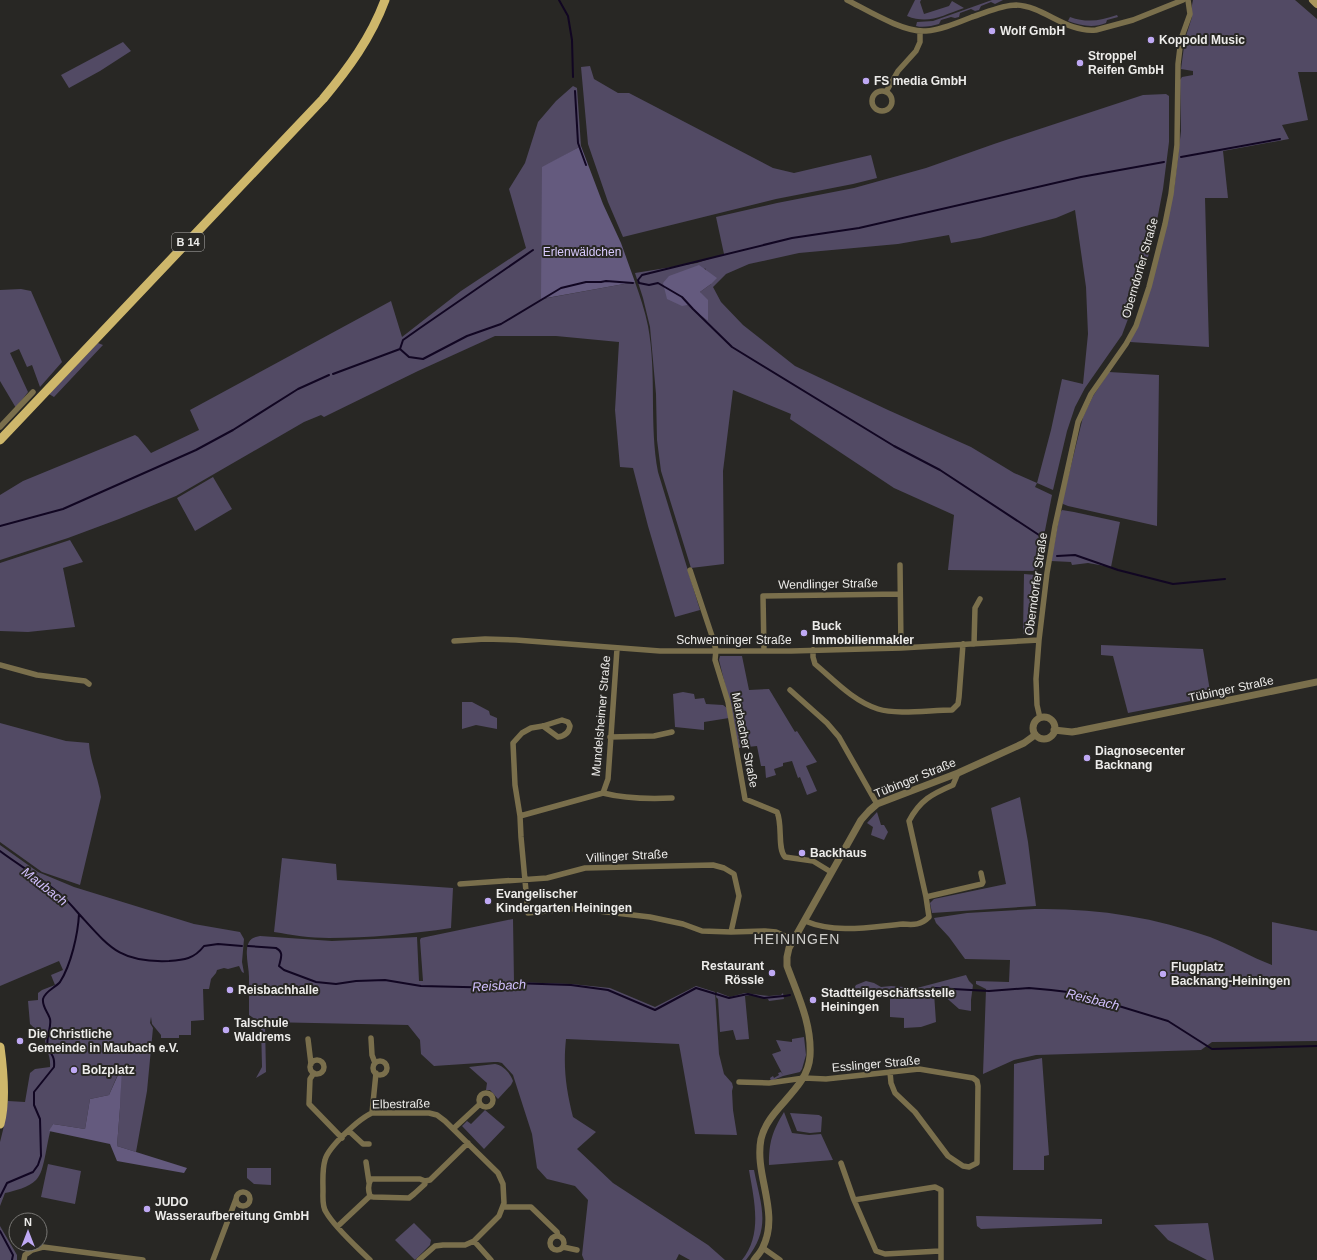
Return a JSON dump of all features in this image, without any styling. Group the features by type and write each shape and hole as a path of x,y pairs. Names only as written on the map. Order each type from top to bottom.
{"main road":[{"name":"B 14","path":"0,440 323,99 347,69 370,34 385,0"},
{"path":"1313,0 1317,4"},
{"path":"0,1047 3,1091 0,1124"}],"street":[{"path":"847,0 902,26 920,31 939,29 1014,2 1074,28 1091,31 1133,20 1183,0"},
{"name":"Oberndorfer Straße","path":"1040,718 1037,705 1036,679 1046,573 1068,463 1078,422 1091,394 1126,344 1136,326 1149,287 1171,194 1177,145 1178,64 1181,39 1190,14 1188,0"},
{"path":"886,92 898,72 916,51 920,42 920,31"},
{"path":"0,427 33,392"},
{"path":"900,565 901,648"},
{"path":"690,570 716,650"},
{"name":"Wendlinger Straße","path":"764,651 763,596 900,594"},
{"path":"974,644 975,608 980,599"},
{"name":"Schwenninger Straße","path":"454,641 485,639 516,640 660,652 901,648 1039,640"},
{"path":"813,650 815,664 851,695 870,706 879,709 897,711 952,710 958,704 960,697 963,644"},
{"name":"Mundelsheimer Straße","path":"520,816 603,793 608,779 617,649"},
{"name":"Marbacher Straße","path":"716,650 715,660 728,702 745,799 777,812 781,828 780,844 782,854 785,857 813,861 831,872"},
{"path":"0,666 37,675 85,681 89,684"},
{"name":"Tübinger Straße","path":"1054,730 1072,732 1078,731 1317,682"},
{"path":"790,690 827,723 839,738 877,804"},
{"path":"1037,719 1050,719 1054,724 1054,730 1051,736 1041,739 1035,735 1033,725 1037,719"},
{"path":"543,726 531,728 522,733 513,743 515,785 520,816 528,913 565,909 581,909 650,918 683,924 702,931 770,931 794,940"},
{"path":"610,737 654,736 672,732"},
{"name":"Tübinger Straße","path":"763,1248 767,1237 769,1216 760,1154 761,1141 765,1127 804,1078 809,1067 811,1039 806,1018 788,966 787,957 789,948 861,820 877,804 958,773 1024,743 1035,735"},
{"path":"805,921 815,925 840,930 923,923 929,917 909,821 914,811 931,795 953,785 958,773"},
{"path":"603,793 617,797 640,799 672,798"},
{"name":"Villinger Straße","path":"460,884 548,878 585,868 713,865 724,868 734,874 739,896 732,932"},
{"path":"926,897 982,884 982,873"},
{"path":"371,1038 372,1055 376,1073 372,1113"},
{"path":"308,1039 311,1064 310,1068 314,1073"},
{"path":"311,1064 318,1060 324,1065 321,1072 314,1073 310,1079 309,1104 342,1138"},
{"path":"375,1063 383,1061 387,1068 384,1074 376,1073"},
{"name":"Esslinger Straße","path":"739,1082 769,1083 804,1078 826,1079 890,1072 919,1069 973,1078 977,1081 977,1163 969,1167 963,1166 948,1156 915,1112 895,1092 891,1083 890,1072"},
{"path":"453,1129 480,1104"},
{"name":"Elbestraße","path":"370,1260 325,1211 323,1171 327,1154 349,1131 366,1116 372,1113 433,1113 437,1115 498,1172 503,1184 503,1207"},
{"path":"349,1131 363,1144 369,1144"},
{"path":"370,1196 409,1198 468,1143"},
{"path":"366,1162 370,1196"},
{"path":"840,1163 876,1251 885,1254 940,1251"},
{"path":"369,1182 371,1179 420,1179 426,1181"},
{"path":"854,1200 935,1187 941,1190 941,1260"},
{"path":"338,1226 370,1196"},
{"path":"213,1260 236,1199"},
{"path":"419,1260 435,1246 465,1245 474,1241 499,1216 503,1207 532,1207 557,1232 558,1236 562,1238 564,1241 563,1247"},
{"path":"558,1236 551,1240 552,1247 557,1250 563,1247 577,1250"},
{"path":"474,1241 491,1260"},
{"path":"25,1258 32,1250 43,1248 143,1260"},
{"path":"754,1260 763,1248 780,1260"}],"shaded area":[{"path":"915,0 921,0 920,2 924,14 949,6 952,1 964,8 936,18 922,20 915,19 907,16"},
{"path":"992,0 1003,0 995,4 991,2 981,6 979,10 975,11 971,9 960,13 959,17 951,17 941,20 939,24 925,27 916,26 917,22 933,21"},
{"path":"1193,0 1295,0 1317,19 1317,72 1298,72 1308,120 1282,125 1289,139 1223,151 1228,198 1205,198 1209,347 1130,342 1138,324 1174,190 1181,131 1180,80 1182,77 1193,75 1193,71 1181,69 1185,39 1192,17"},
{"path":"1117,15 1118,17 1107,20 1106,23 1097,26 1083,25 1068,21 1070,17 1088,21 1105,19"},
{"path":"123,42 131,51 100,71 69,88 61,75"},
{"path":"590,66 594,79 618,93 629,93 773,168 794,173 871,155 877,178 776,199 623,237 608,202 588,144 581,67"},
{"path":"573,86 577,88 581,146 542,168 542,299 635,282 641,298 651,344 654,436 658,472 700,610 675,617 648,526 633,468 620,467 615,410 619,342 556,336 495,336 418,371 324,417 321,415 304,422 176,496 68,538 0,560 0,495 23,481 135,435 151,453 199,430 190,410 391,301 402,337 461,291 526,248 509,189 525,163 538,122 556,101"},
{"path":"1166,94 1169,96 1169,142 1163,189 1155,231 1140,287 1122,335 1085,388 1075,407 1067,431 1053,490 1037,483 1035,487 1052,495 1037,571 948,570 954,515 894,488 790,419 791,414 733,390 723,471 724,564 691,568 661,471 657,440 656,394 650,327 635,273 697,263 724,254 716,217 854,188 926,168 1143,95","holes":["1075,210 1086,287 1088,334 1083,384 1062,379 1051,430 1037,483 1014,473 971,447 795,366 743,325 721,302 713,287 726,274 749,264 799,253 898,244 949,235 951,243 980,238 1056,218","705,268 711,284 700,292 708,321 687,305"]},
{"path":"21,289 31,291 62,362 40,387 32,365 27,367 19,349 10,353 28,392 16,408 0,381 0,290"},
{"path":"98,343 103,345 54,397 49,394"},
{"path":"1109,372 1159,375 1157,526 1068,506 1062,502 1083,417 1093,396"},
{"path":"213,477 232,509 195,531 177,498"},
{"path":"1062,510 1120,522 1111,567 1088,563 1072,565 1071,562 1051,561 1060,513"},
{"path":"70,540 83,562 63,568 75,627 28,632 0,631 0,563"},
{"path":"1024,574 1038,576 1031,596 1031,628 1029,632 1023,634"},
{"path":"1101,645 1203,649 1211,697 1128,713 1113,656 1101,655"},
{"path":"720,656 742,656 749,690 769,689 795,732 797,731 817,762 806,766 817,791 807,795 800,777 798,778 792,761 783,763 783,766 774,769 776,775 766,778 765,766 761,766 757,746 738,748 719,660"},
{"path":"683,692 694,694 695,699 704,698 706,704 723,705 727,708 729,718 704,722 704,730 675,727 673,694"},
{"path":"462,702 472,702 489,711 490,715 497,718 497,729 476,725 462,729"},
{"path":"0,723 66,741 89,743 101,797 80,885 42,872 0,842"},
{"path":"1020,797 1028,842 1036,906 932,913 930,903 934,899 1006,884 991,808"},
{"path":"877,812 881,825 884,825 888,832 884,840 871,835 873,827 867,823"},
{"path":"0,845 38,872 74,887 194,924 240,932 244,939 242,962 244,973 239,966 217,970 211,979 209,989 203,989 204,1020 191,1021 191,1035 179,1035 179,1038 161,1038 161,1035 152,1024 151,1017 150,1023 153,1028 147,1091 136,1152 117,1146 121,1067 109,1095 90,1099 85,1129 53,1124 39,1176 26,1187 5,1193 0,1206 0,1142 8,1101 25,1102 30,1073 35,1069 50,1067 50,1059 45,1038 30,1024 28,1001 38,1000 38,993 55,985 51,975 63,970 59,961 0,986"},
{"path":"282,858 336,864 337,880 453,888 451,928 390,935 344,938 315,937 274,932"},
{"name":"Flugplatz Backnang-Heiningen","path":"1035,909 1080,910 1146,919 1210,937 1272,965 1272,922 1317,931 1317,1041 1212,1042 1201,1050 1036,1055 1014,1060 983,1074 986,989 976,984 976,981 1009,982 1010,960 965,959 949,937 936,923 934,918 967,913"},
{"path":"513,919 514,982 571,984 610,988 655,1007 696,986 715,992 719,1054 724,1074 732,1083 733,1087 733,1110 737,1135 695,1134 679,1044 566,1039 565,1069 573,1117 596,1132 577,1149 613,1183 708,1245 725,1260 690,1260 679,1254 676,1260 584,1260 582,1255 588,1200 575,1186 547,1179 537,1168 532,1134 513,1075 502,1063 494,1062 434,1066 421,1054 420,1040 408,1025 266,1022 258,1021 249,1015 247,950 250,941 255,937 260,936 332,941 417,937 419,981 423,981 421,938"},
{"path":"966,975 973,985 971,1011 959,1009 941,993 934,993 936,1022 921,1027 904,1028 904,1018 890,1017 890,995 833,994 834,989 853,990 856,985 866,981 881,987 891,986 917,988"},
{"path":"717,992 730,997 745,993 769,996 781,995 783,993 784,999 769,1001 768,999 750,995 745,996 749,1039 736,1040 733,1030 720,1032 718,999 716,997"},
{"path":"265,1024 266,1072 256,1078 262,1067 261,1025"},
{"path":"804,1037 806,1055 800,1072 783,1076 771,1081 770,1078 773,1076 774,1078 779,1075 778,1073 781,1072 783,1075 772,1054 781,1051 776,1040 792,1042 792,1039"},
{"path":"1042,1058 1049,1155 1044,1156 1044,1170 1013,1170 1014,1064"},
{"path":"495,1064 506,1070 513,1081 498,1099 490,1090 486,1090 487,1083 469,1067"},
{"path":"485,1110 505,1127 484,1149 462,1126 467,1121 471,1124"},
{"path":"784,1112 792,1133 809,1135 821,1134 833,1160 769,1165 772,1137"},
{"path":"790,1113 819,1115 822,1117 821,1132 810,1133 797,1131"},
{"path":"48,1164 81,1171 75,1204 41,1197"},
{"path":"247,1168 271,1168 271,1185 254,1184 247,1178"},
{"path":"749,1170 754,1170 761,1206 762,1227 754,1248 746,1260 742,1260 749,1250 755,1228 755,1205"},
{"path":"976,1216 1102,1219 1102,1224 981,1229 977,1226"},
{"path":"414,1223 431,1240 430,1245 415,1260 395,1240"},
{"path":"1208,1223 1214,1260 1207,1260 1168,1240 1154,1225"},
{"path":"0,1226 8,1240 8,1252 15,1252 17,1260 0,1260"}],"green space":[{"name":"Erlenwäldchen","path":"581,146 603,204 621,243 635,282 541,299 542,167"},
{"path":"699,265 717,278 700,292 708,300 708,321 687,305 682,306 667,299 663,283 669,276"},
{"path":"122,1066 117,1146 187,1168 184,1173 117,1161 110,1144 49,1131 53,1124 85,1129 90,1099 109,1095"}],"waterway":[{"path":"559,0 568,16 572,40 573,77"},
{"path":"575,91 578,143 586,165"},
{"path":"1181,157 1280,139"},
{"path":"1042,537 940,470 894,446 732,347 682,297 658,283 649,285 639,283 638,280 642,275 792,238 859,228 1081,177 1164,162"},
{"path":"400,349 403,340 533,250"},
{"path":"333,374 400,349 409,357 423,359 467,336 501,324 561,288 586,282 606,281 633,283"},
{"path":"0,526 63,509 196,450 233,430 298,389 329,375"},
{"path":"1057,556 1075,555 1118,570 1173,584 1225,579"},
{"name":"Reisbach","path":"0,851 60,894 99,936 117,951 127,956 152,961 174,961 188,958 196,954 204,946 218,944 242,946"},
{"name":"Maubach","path":"0,1197 7,1183 33,1172 38,1165 41,1156 40,1119 34,1105 34,1092 54,1067 53,1058 47,1044 50,1019 44,1007 43,999 44,996 60,982 64,975 71,958 79,914"},
{"name":"Reisbach","path":"248,946 276,948 281,953 279,966 284,970 316,982 336,984 356,981 385,980 421,986 505,988 513,983 571,985 608,990 655,1010 696,988 729,998 748,994 764,998 784,996"},
{"name":"Reisbach","path":"835,991 918,992 935,988 989,991 1029,988 1051,990 1076,993 1168,1021 1212,1049 1317,1046"},
{"name":"Reisbach","path":"785,996 790,995"},
{"name":"Maubach","path":"0,1231 13,1255 12,1260"}],"place":[{"name":"Wolf GmbH","path":"992,31"},
{"name":"Koppold Music","path":"1151,40"},
{"name":"Stroppel Reifen GmbH","path":"1080,63"},
{"name":"FS media GmbH","path":"866,81"},
{"name":"Buck Immobilienmakler","path":"804,633"},
{"name":"Diagnosecenter Backnang","path":"1087,758"},
{"name":"Backhaus","path":"802,853"},
{"name":"Evangelischer Kindergarten Heiningen","path":"488,901"},
{"name":"Restaurant Rössle","path":"772,973"},
{"name":"Flugplatz Backnang-Heiningen","path":"1163,974"},
{"name":"Reisbachhalle","path":"230,990"},
{"name":"Stadtteilgeschäftsstelle Heiningen","path":"813,1000"},
{"name":"Talschule Waldrems","path":"226,1030"},
{"name":"Die Christliche Gemeinde in Maubach e.V.","path":"20,1041"},
{"name":"Bolzplatz","path":"74,1070"},
{"name":"JUDO Wasseraufbereitung GmbH","path":"147,1209"}],"district":[{"name":"HEININGEN","path":"797,939"}]}
